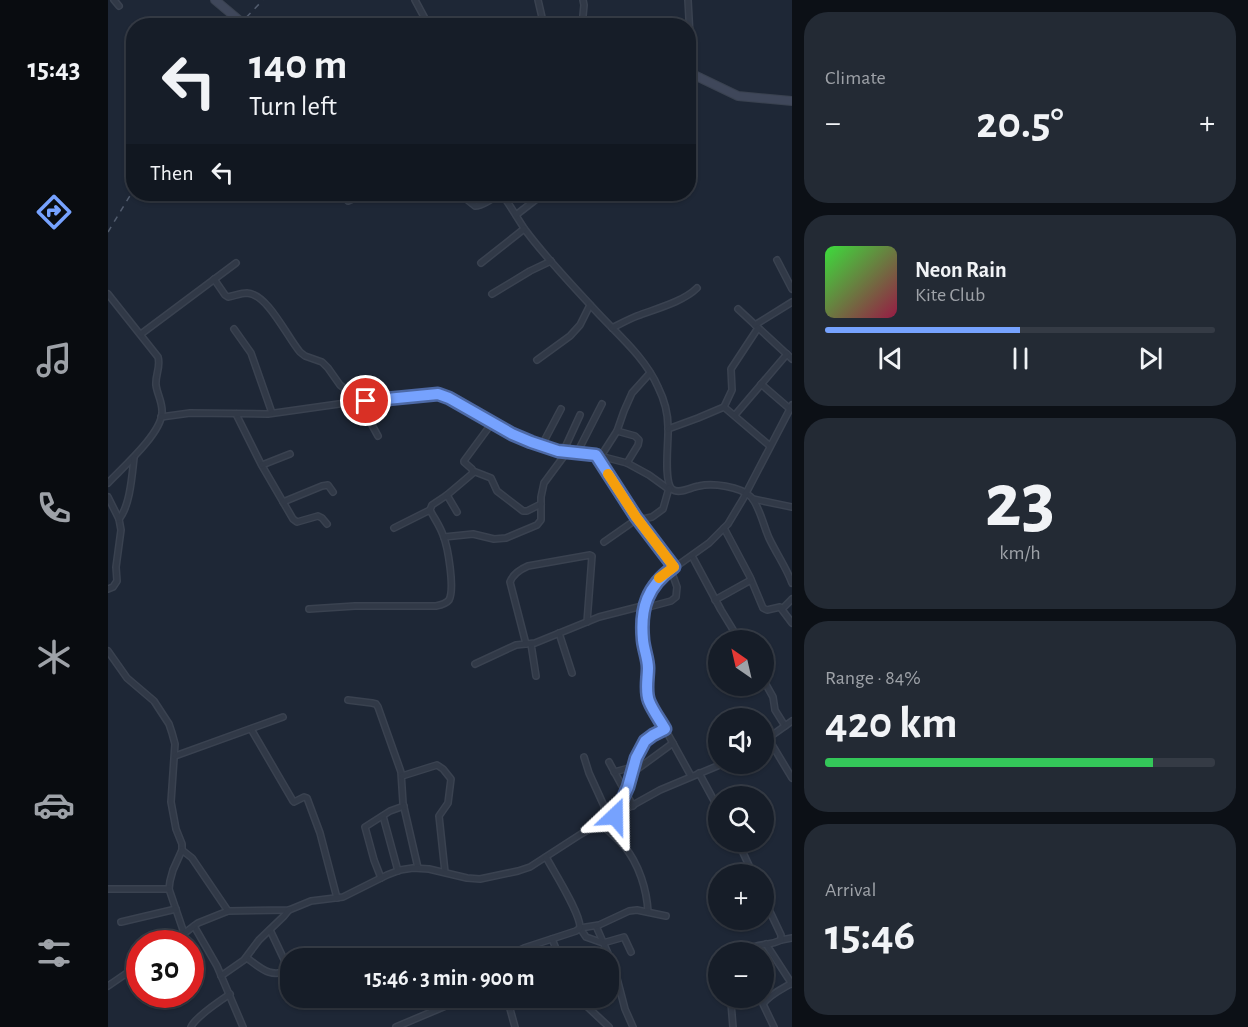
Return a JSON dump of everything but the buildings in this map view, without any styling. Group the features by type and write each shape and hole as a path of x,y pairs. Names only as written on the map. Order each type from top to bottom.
{"street":[{"path":"114,0 119,6"},
{"path":"215,0 236,18"},
{"path":"416,0 425,18"},
{"path":"538,0 542,18"},
{"path":"583,0 583,18"},
{"path":"688,0 688,18"},
{"path":"696,75 738,96 792,101"},
{"path":"468,201 478,206 487,201"},
{"path":"507,201 524,229 551,261 643,362 662,396 666,409 670,488 663,509 652,517 634,521 604,542"},
{"path":"516,214 534,201"},
{"path":"481,263 524,229"},
{"path":"777,260 792,289"},
{"path":"492,294 551,261"},
{"path":"141,334 236,263"},
{"path":"214,279 228,297 248,293 259,298 269,308 300,352 322,362 340,385 354,395 378,436"},
{"path":"612,328 691,294 697,288"},
{"path":"108,294 141,334 159,362 156,382 162,408 161,417 150,437 135,457 108,483"},
{"path":"668,429 724,407 732,390 731,369 756,326 792,302"},
{"path":"537,360 580,326 590,305"},
{"path":"735,416 761,384 790,356 738,309"},
{"path":"234,329 251,353 272,413"},
{"path":"598,455 617,431 632,393 650,373"},
{"path":"691,776 648,698 648,667 643,619 647,599 655,583 709,543 724,528 746,494 791,407 761,384"},
{"path":"161,417 190,412 272,413 438,394 512,434 558,451 598,455 627,463 675,491 711,484 725,485 746,494 753,500 772,545 792,583"},
{"path":"577,453 602,404"},
{"path":"724,407 770,446"},
{"path":"542,445 561,409"},
{"path":"236,414 293,519 297,522 318,516 327,524"},
{"path":"444,537 473,534 494,540 506,538 537,525 541,520 544,483 565,452 580,415"},
{"path":"492,423 464,462 473,471 491,478 497,491 523,511 541,504"},
{"path":"617,431 635,436 639,440 627,463"},
{"path":"262,465 290,454"},
{"path":"474,664 512,647 529,644 599,617 671,601 676,597 677,587 673,568 638,520 598,455"},
{"path":"119,519 124,511 130,490 135,457"},
{"path":"393,528 430,510 432,505 470,477 473,471"},
{"path":"283,502 322,486 328,485 333,492"},
{"path":"447,495 457,512"},
{"path":"108,498 122,530 116,567 117,581 113,587 108,589"},
{"path":"753,500 792,507"},
{"path":"309,609 355,606 436,606 448,601 451,571 449,554 444,537 430,510"},
{"path":"724,528 765,609 778,607 782,609 792,623"},
{"path":"536,676 511,579 528,566 592,556 587,622"},
{"path":"692,556 733,630"},
{"path":"715,600 751,580"},
{"path":"782,609 792,599"},
{"path":"559,633 572,673"},
{"path":"108,651 128,678 154,701 169,724 175,744 171,802 182,850 172,870 169,889 183,930"},
{"path":"772,696 775,710 785,726"},
{"path":"348,700 376,704 378,707 402,776 404,806 418,868"},
{"path":"174,756 283,717"},
{"path":"774,734 792,721"},
{"path":"251,729 293,801 307,798 320,833 337,898"},
{"path":"612,818 628,787 632,770 645,741 665,729"},
{"path":"614,771 632,770 673,743"},
{"path":"774,752 792,778"},
{"path":"584,757 591,779 612,818"},
{"path":"609,762 633,806"},
{"path":"402,776 436,765 443,769 451,780 448,803 439,816 445,872"},
{"path":"188,930 212,916 228,911 289,910 311,901 343,897 398,871 418,868 480,879 518,871 530,867 559,847 660,790 708,769"},
{"path":"699,773 708,790"},
{"path":"381,878 365,827 404,806"},
{"path":"383,816 398,871"},
{"path":"601,823 623,844 634,861 647,896 648,912"},
{"path":"182,850 192,858 228,911"},
{"path":"546,857 577,914 580,928 586,937 603,944 624,937 631,952"},
{"path":"108,889 169,889"},
{"path":"122,922 176,909"},
{"path":"221,976 246,958 259,940 289,910"},
{"path":"524,948 576,932 580,928 596,926 629,911 637,910 666,916"},
{"path":"774,920 781,940"},
{"path":"194,926 209,950 243,1027"},
{"path":"596,926 614,967 633,1027"},
{"path":"270,930 280,950"},
{"path":"774,943 792,938"},
{"path":"552,939 556,948"},
{"path":"774,956 792,984 764,1001 763,1004 774,1027"},
{"path":"246,958 264,971 280,972"},
{"path":"108,986 126,974"},
{"path":"191,1027 194,1021 230,994"},
{"path":"396,1027 441,1008"},
{"path":"509,1008 515,1027"},
{"path":"589,1008 609,1027"},
{"path":"732,1008 734,1027"}],"railway":[{"path":"246,18 263,0"},
{"path":"108,232 127,201"}],"slow traffic":[{"path":"608,474 636,517 674,567 659,578"}],"route":[{"path":"366,401 438,394 531,442 558,451 596,455 636,517 674,567 651,589 643,619 648,667 648,698 665,729 645,741 636,758 628,787 615,816"}]}
